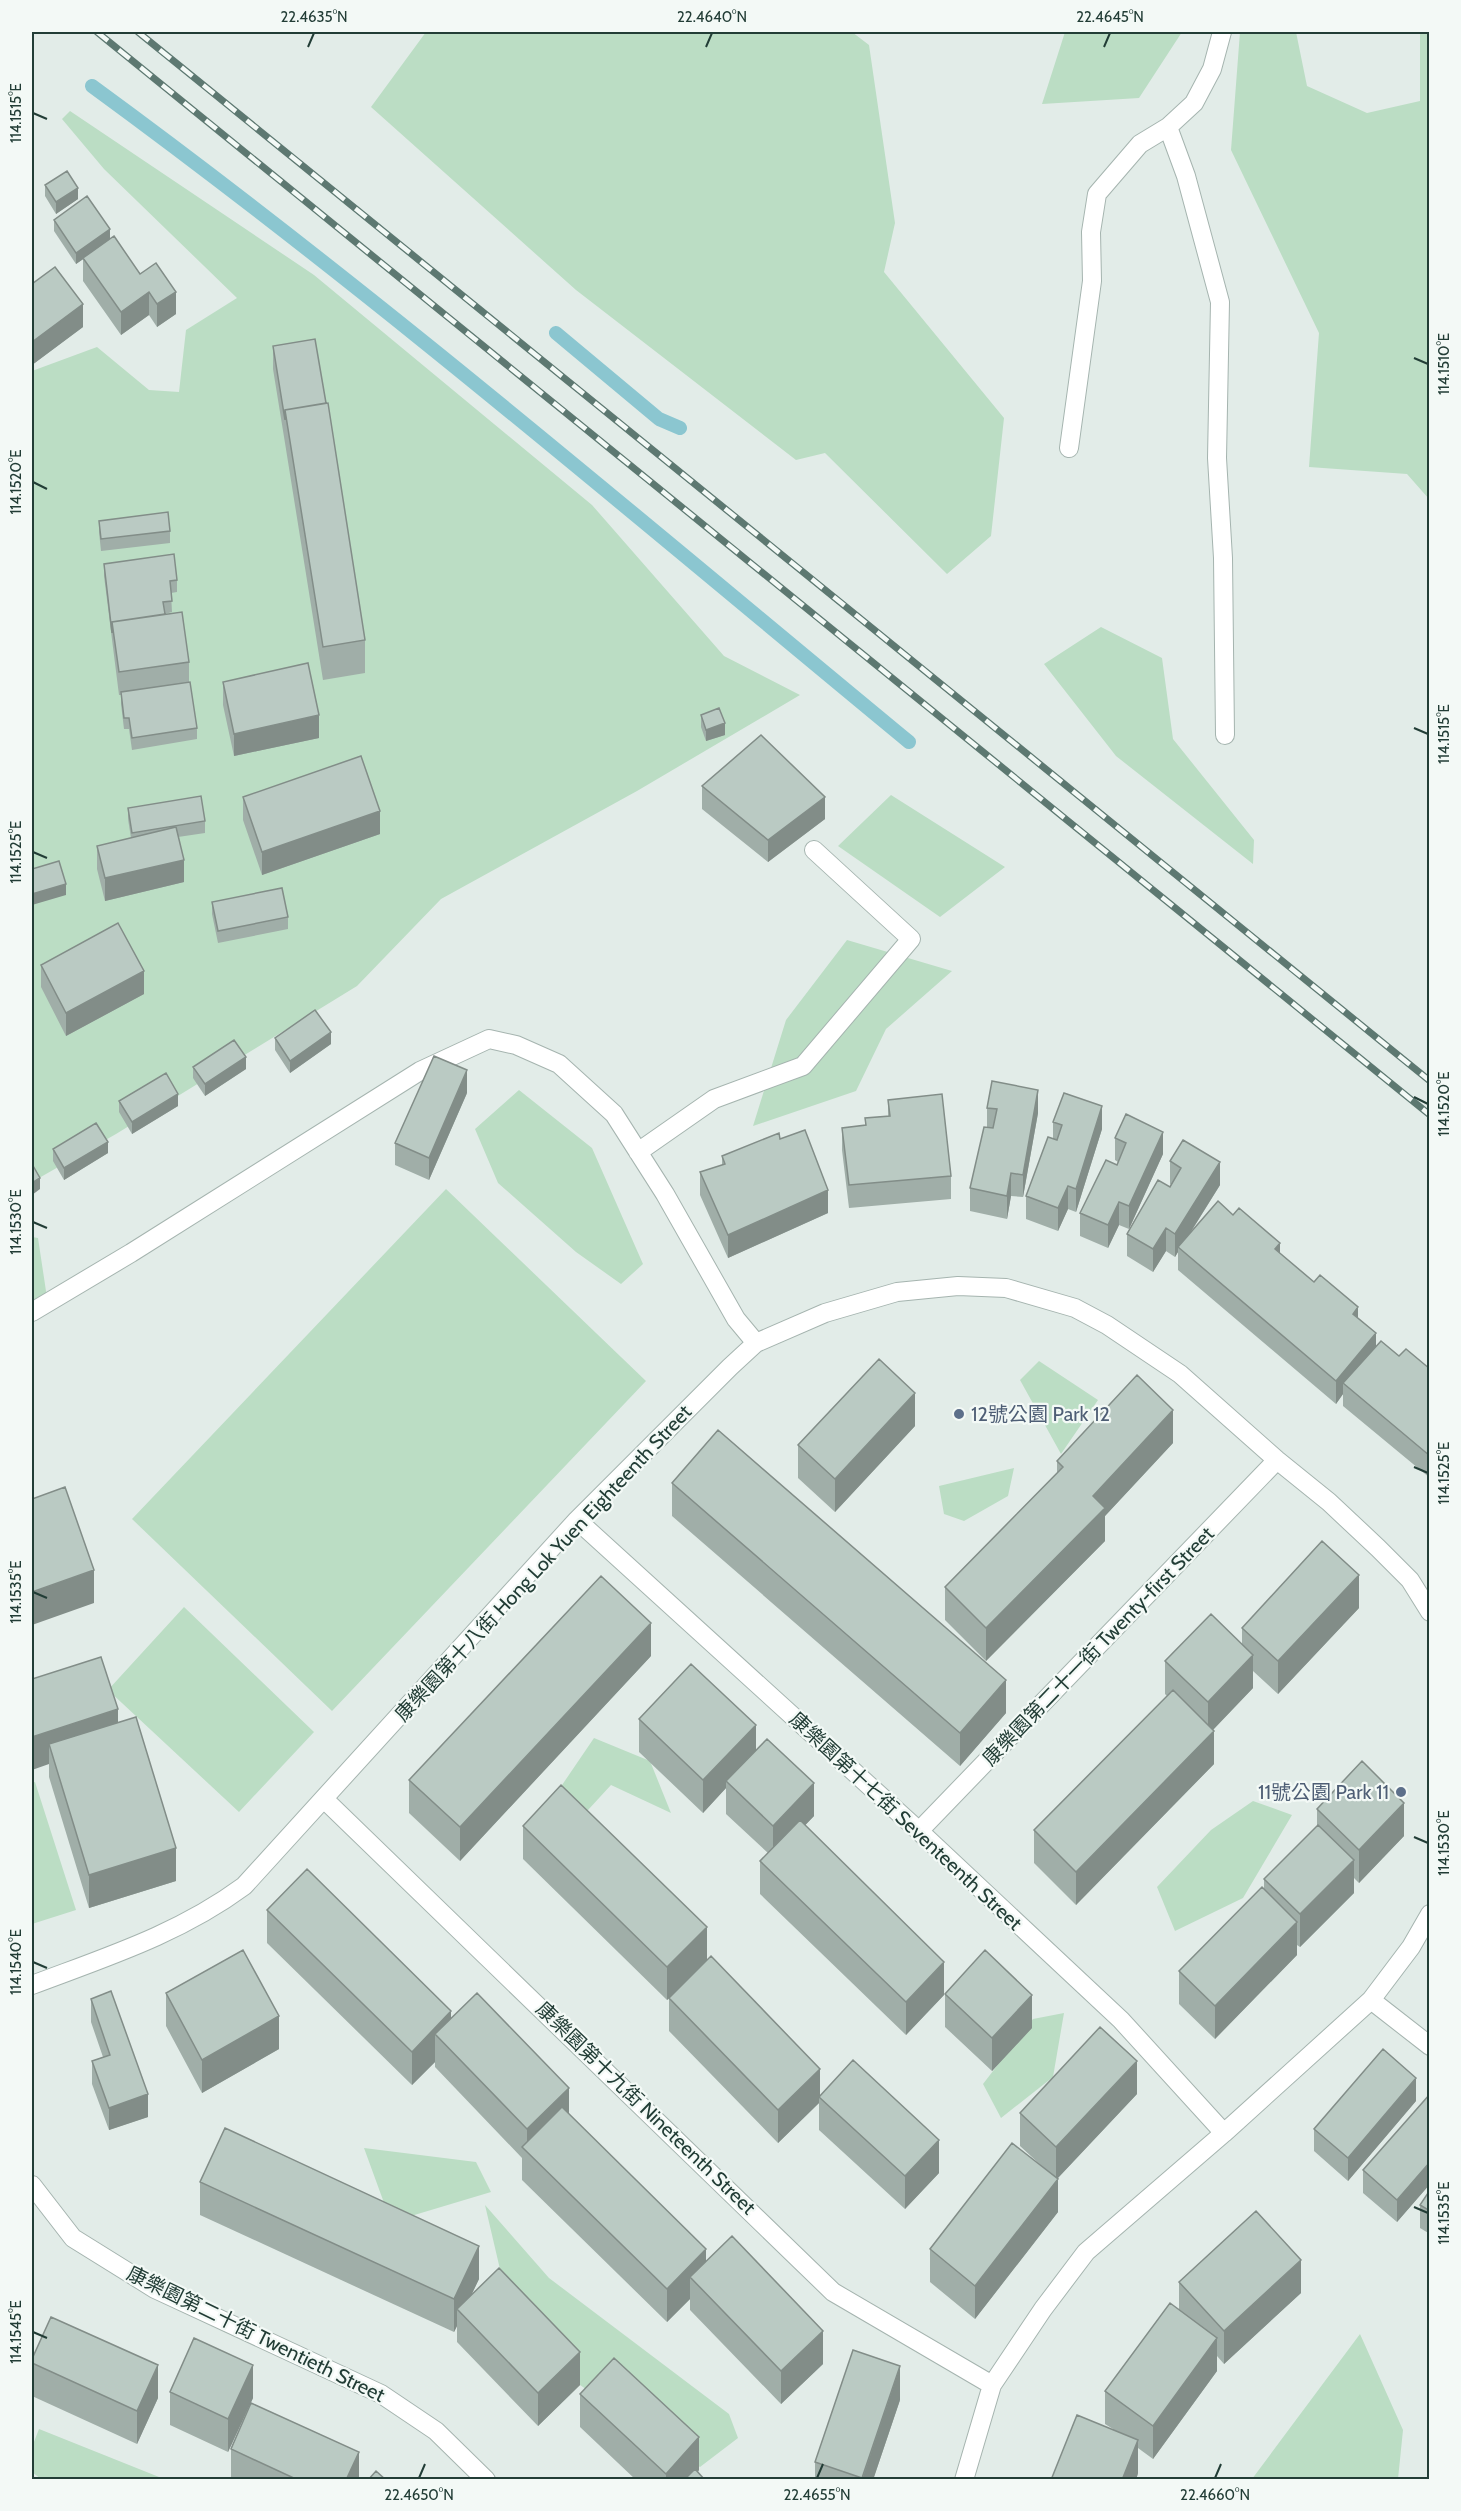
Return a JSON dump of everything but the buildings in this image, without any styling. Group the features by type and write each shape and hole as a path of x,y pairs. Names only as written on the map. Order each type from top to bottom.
{"street":[{"path":"1069,448 1092,281 1091,232 1097,194 1140,144 1168,128 1194,103 1212,69 1222,32"},
{"path":"1168,128 1186,176 1220,302 1217,458 1223,558 1224,735"},
{"path":"638,1152 714,1099 803,1066 911,939 814,850"},
{"path":"32,1312 131,1253 420,1071 489,1039 516,1045 559,1064 614,1114 665,1194 736,1318 756,1343"},
{"name":"康樂園第十八街 Hong Lok Yuen Eighteenth Street","path":"32,1985 159,1936 214,1909 244,1886 577,1520 699,1396 756,1343 825,1313 897,1292 958,1286 1006,1288 1075,1308 1107,1325 1180,1374 1277,1460 1329,1502 1410,1580 1430,1612"},
{"name":"康樂園第二十一街 Twenty-first Street","path":"919,1831 1277,1460"},
{"name":"康樂園第十七街 Seventeenth Street","path":"577,1520 919,1831 1121,2020 1224,2133"},
{"name":"康樂園第十九街 Nineteenth Street","path":"324,1799 834,2292 992,2385"},
{"path":"964,2480 992,2385 1043,2309 1086,2252 1224,2133 1371,2000 1411,1947 1430,1914"},
{"path":"1371,2000 1430,2046"},
{"name":"康樂園第二十街 Twentieth Street","path":"32,2185 73,2238 155,2289 381,2394 436,2431 486,2480"}],"green space":[{"path":"426,32 852,32 869,45 895,223 884,272 1004,418 991,536 947,574 825,453 796,460 576,290 371,107"},
{"path":"1065,32 1182,32 1139,98 1042,104"},
{"path":"1240,32 1296,32 1307,86 1367,113 1420,101 1420,32 1429,32 1429,499 1407,474 1309,467 1319,333 1231,150"},
{"path":"70,111 314,275 592,505 724,656 800,695 637,791 441,899 357,986 116,1134 32,1182 32,371 97,347 149,390 179,392 186,330 237,298 104,169 62,119"},
{"path":"1101,627 1162,658 1173,739 1254,840 1253,864 1116,756 1044,664"},
{"path":"891,795 1005,867 940,917 838,846"},
{"path":"847,940 952,971 886,1029 856,1091 753,1126 786,1020"},
{"path":"519,1090 592,1148 643,1264 621,1284 576,1252 498,1183 475,1129"},
{"path":"446,1189 646,1381 332,1711 132,1519"},
{"path":"32,1237 38,1238 49,1311 32,1315"},
{"path":"1039,1361 1098,1400 1061,1454 1020,1380"},
{"path":"1014,1468 1008,1496 964,1521 944,1514 939,1486"},
{"path":"184,1607 314,1732 239,1812 108,1690"},
{"path":"594,1738 650,1761 671,1813 611,1785 577,1822 543,1813"},
{"path":"35,1782 76,1910 32,1924 32,1783"},
{"path":"1253,1801 1292,1815 1243,1898 1175,1931 1157,1887 1211,1830"},
{"path":"1064,2013 1053,2077 1001,2118 983,2084 1033,2019"},
{"path":"364,2148 476,2162 491,2192 391,2222"},
{"path":"485,2205 549,2278 729,2414 738,2438 700,2467 517,2342"},
{"path":"1360,2334 1403,2430 1398,2479 1252,2479"},
{"path":"39,2429 164,2479 41,2479 32,2472 32,2447"}],"waterway":[{"path":"92,86 197,164 404,326 909,742"},
{"path":"556,333 659,419 680,428"}],"railway":[{"path":"97,32 1430,1115"},
{"path":"138,32 1430,1081"}],"place":[{"name":"12號公園 Park 12","path":"959,1414"},
{"name":"11號公園 Park 11","path":"1401,1792"}]}
